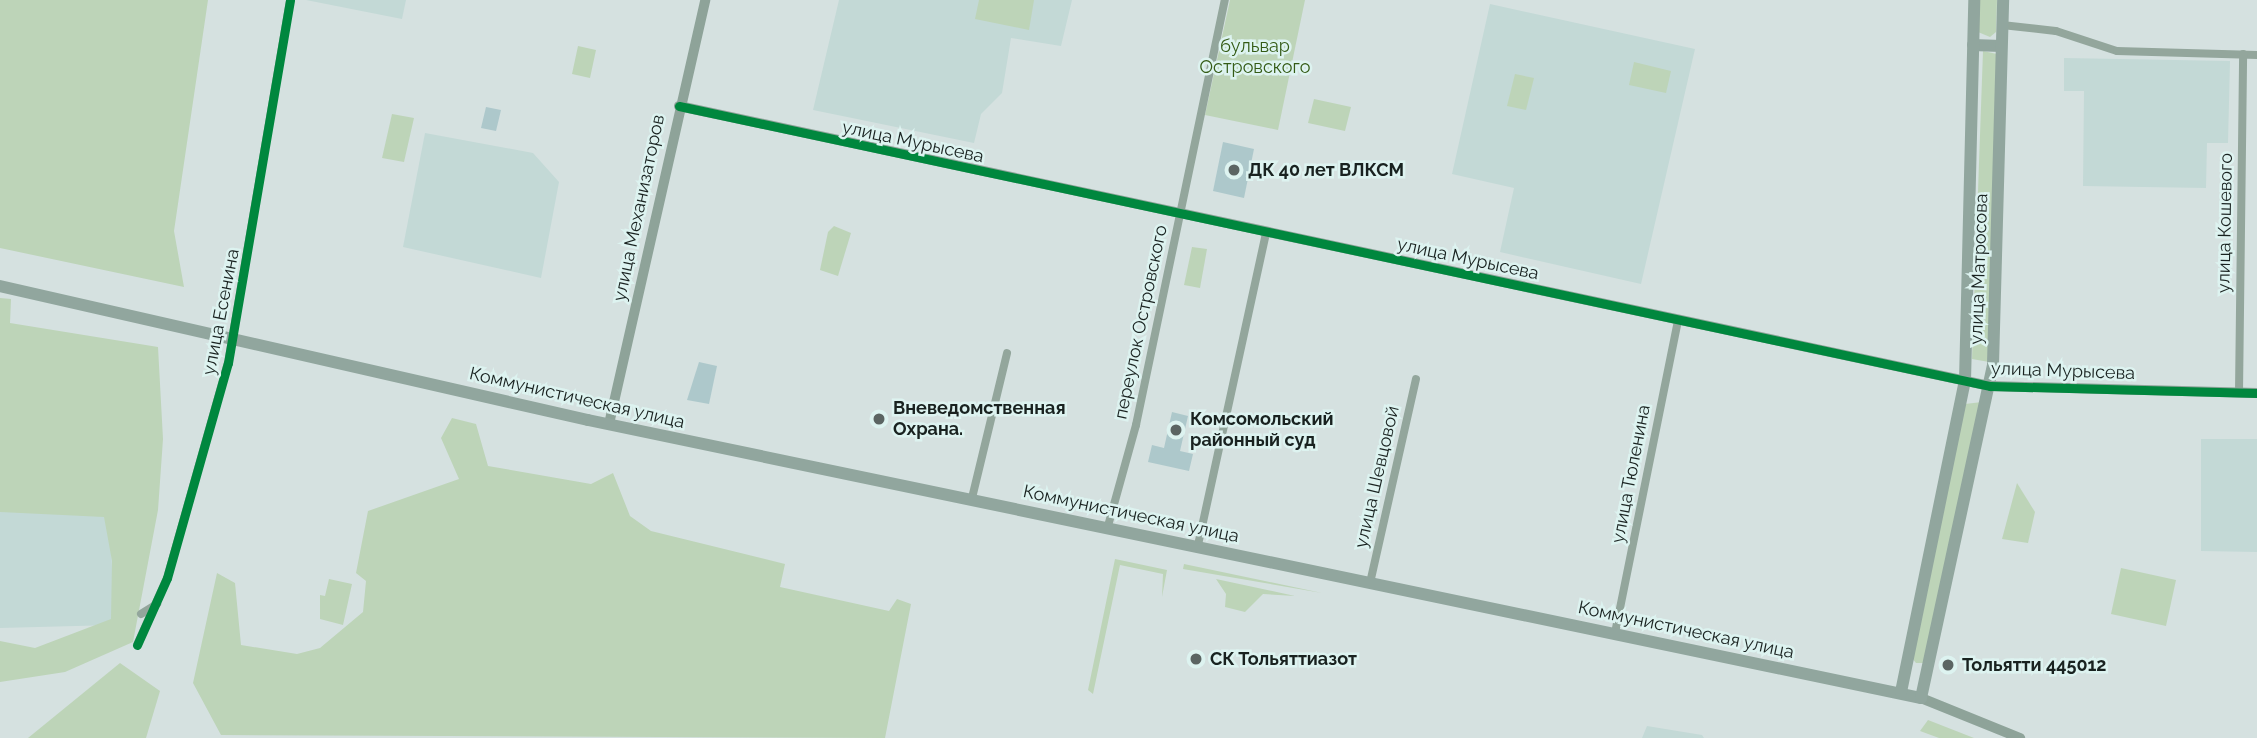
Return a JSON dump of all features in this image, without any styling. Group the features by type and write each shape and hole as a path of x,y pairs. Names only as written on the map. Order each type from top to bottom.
{"main road":[{"name":"улица Матросова","path":"1901,692 1965,381 1974,0"},
{"name":"улица Матросова","path":"1921,698 1990,386 2003,0"},
{"path":"1973,45 2001,46"},
{"name":"Коммунистическая улица","path":"0,286 609,424 1108,526 1921,698"}],"street":[{"name":"улица Есенина","path":"137,645 157,604 199,475 231,340 290,0"},
{"name":"улица Механизаторов","path":"609,424 705,0"},
{"name":"переулок Островского","path":"1108,526 1136,425 1224,0"},
{"path":"2002,25 2056,31 2117,51 2257,55"},
{"name":"улица Кошевого","path":"2239,392 2243,54"},
{"name":"улица Мурысева","path":"679,106 1990,386 2257,393"},
{"path":"1198,545 1266,232"},
{"name":"улица Тюленина","path":"1615,633 1678,321"},
{"path":"972,498 1007,353"},
{"name":"улица Шевцовой","path":"1370,583 1416,379"},
{"path":"141,614 157,604"},
{"name":"Коммунистическая улица","path":"1921,698 2020,738"}],"shaded area":[{"path":"306,0 406,0 402,19"},
{"path":"839,0 1072,0 1061,46 1011,38 1002,93 981,114 974,143 813,110"},
{"path":"1490,4 1695,49 1641,284 1500,252 1514,188 1452,174"},
{"path":"2064,58 2230,61 2228,143 2207,143 2206,188 2083,186 2084,91 2064,91"},
{"path":"425,133 533,153 559,182 541,278 403,247"},
{"path":"2201,439 2257,439 2257,552 2201,551"},
{"path":"110,509 114,625 0,628 0,512"},
{"path":"1647,726 1702,735 1704,738 1642,738"}],"green space":[{"path":"0,0 208,0 174,231 184,287 0,248"},
{"path":"979,0 1034,0 1029,30 975,19"},
{"name":"бульвар Островского","path":"1230,0 1305,0 1278,130 1205,115"},
{"path":"1979,0 1997,0 1996,32 1990,37 1978,32"},
{"path":"578,46 596,50 590,78 572,74"},
{"path":"1983,51 1997,54 1989,362 1972,359"},
{"path":"1634,62 1671,71 1666,93 1629,85"},
{"path":"1515,74 1534,78 1526,110 1507,106"},
{"path":"1314,99 1351,107 1345,131 1308,123"},
{"path":"392,114 414,118 404,162 382,158"},
{"path":"834,226 851,233 838,276 820,270 828,232"},
{"path":"1192,247 1207,249 1200,288 1184,285"},
{"path":"0,298 11,299 10,323 158,347 163,439 158,510 133,642 65,672 0,682 0,641 35,648 111,619 112,561 104,517 0,512"},
{"path":"1982,402 1925,663 1916,663 1912,658 1965,404"},
{"path":"452,418 476,424 488,466 591,484 613,473 630,516 651,531 785,564 780,587 889,611 897,599 911,604 885,738 221,735 193,683 217,573 235,583 241,645 297,654 320,648 363,612 366,581 356,573 368,511 459,479 441,438"},
{"path":"2017,483 2035,512 2028,543 2002,539"},
{"path":"1115,559 1167,570 1162,597 1163,574 1120,565 1093,694 1088,690"},
{"path":"1184,564 1322,593 1183,569"},
{"path":"2121,568 2176,580 2166,626 2111,614"},
{"path":"329,579 352,584 343,625 320,619 320,595 325,596"},
{"path":"1216,579 1295,596 1263,594 1245,612 1225,607 1226,594"},
{"path":"120,663 160,691 146,738 28,738"},
{"path":"1928,720 1974,738 1939,738 1920,731"}],"building":[{"path":"486,107 501,110 496,131 481,128"},
{"name":"ДК 40 лет ВЛКСМ","path":"1223,142 1254,149 1244,198 1213,191"},
{"path":"699,362 717,366 709,404 687,400"},
{"name":"Комсомольский районный суд","path":"1172,412 1188,416 1180,451 1193,454 1189,471 1148,462 1152,445 1164,448"}],"cycle path":[{"path":"137,645 167,578 228,363 290,0"},
{"path":"679,106 1990,386 2257,393"}],"place":[{"name":"ДК 40 лет ВЛКСМ","path":"1234,170"},
{"name":"Вневедомственная Охрана.","path":"879,419"},
{"name":"Комсомольский районный суд","path":"1176,430"},
{"name":"СК Тольяттиазот","path":"1196,659"},
{"name":"Тольятти 445012","path":"1948,665"}]}
